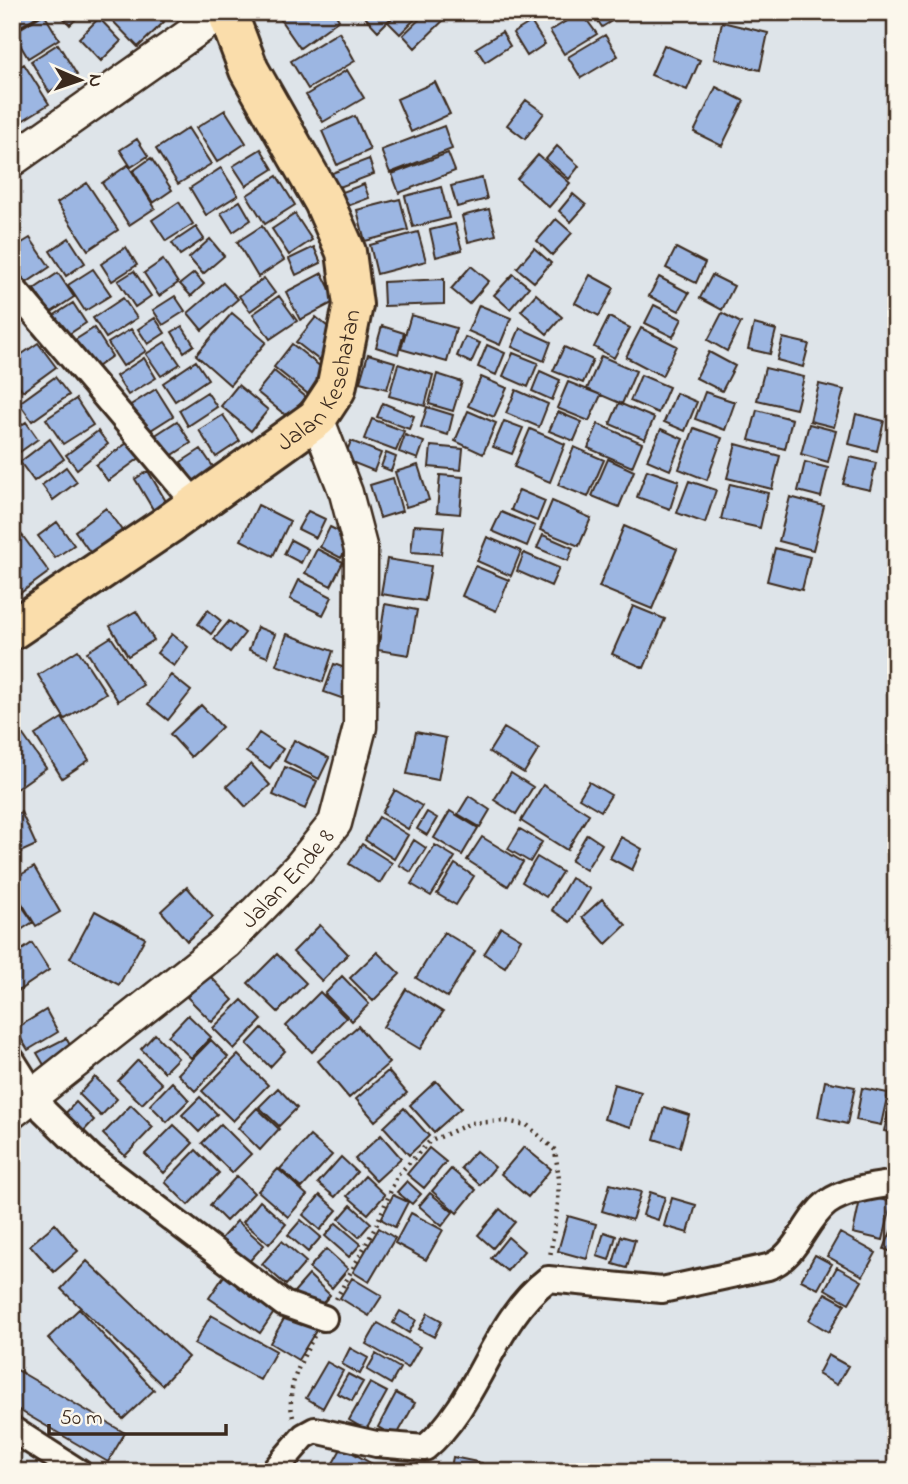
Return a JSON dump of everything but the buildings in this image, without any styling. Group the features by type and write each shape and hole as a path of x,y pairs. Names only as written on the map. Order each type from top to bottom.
{"highway":[{"name":"Jalan Kesehatan","path":"12,630 317,418 336,389 353,305 346,253 324,202 249,70 224,12"}],"street":[{"path":"12,160 224,12"},
{"path":"12,287 196,504"},
{"name":"Jalan Ende 8","path":"23,1102 226,943 299,867 337,817 360,727 361,550 346,493 317,418"},
{"path":"12,1060 23,1102 44,1111 92,1158 284,1304 324,1318"},
{"path":"273,1472 304,1436 314,1430 376,1444 425,1448 445,1430 523,1302 548,1279 662,1290 768,1267 778,1263 829,1201 872,1186 896,1182"},
{"path":"12,1429 79,1472"}],"path":[{"path":"304,1436 295,1423 290,1396 295,1376 324,1318 369,1240 397,1176 429,1142 471,1123 505,1121 527,1125 555,1150 558,1203 548,1279"}]}
